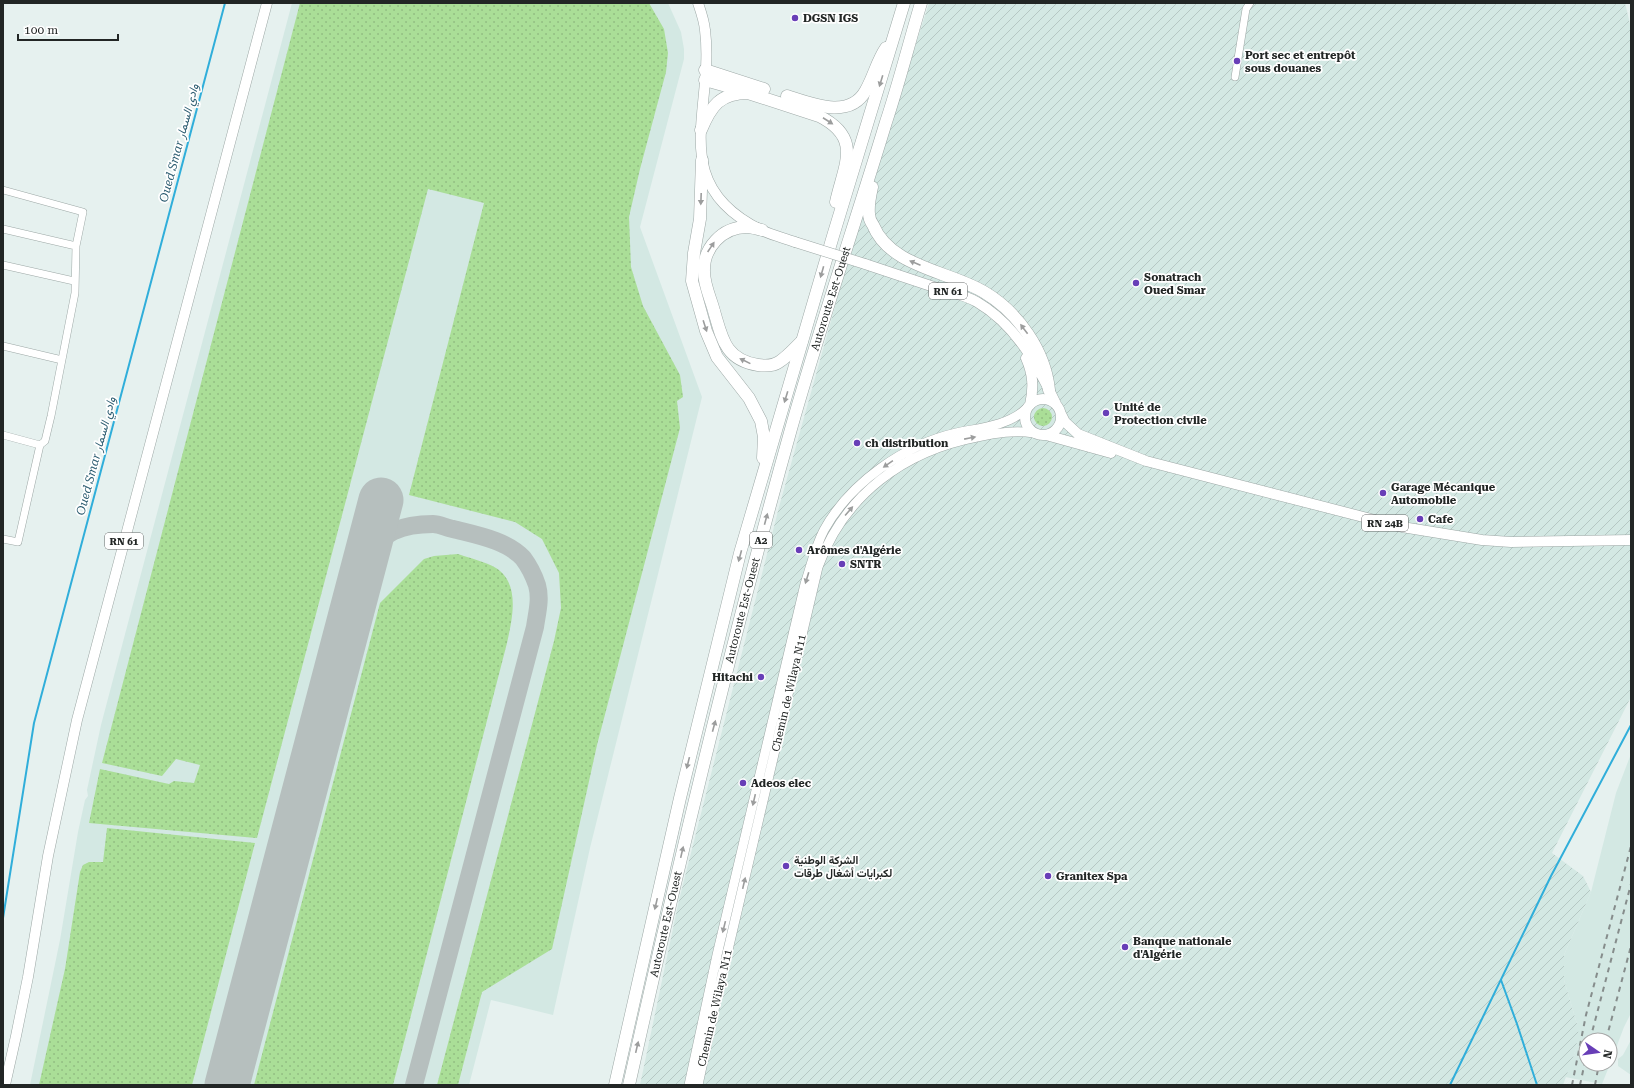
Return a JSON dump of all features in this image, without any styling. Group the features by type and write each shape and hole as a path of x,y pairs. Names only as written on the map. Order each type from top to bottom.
{"highway":[{"name":"Autoroute Est-Ouest","path":"615,1085 727,602 833,236 904,3"},
{"name":"Autoroute Est-Ouest","path":"628,1085 696,792 763,532 824,317 887,119 921,3"},
{"path":"705,75 820,107 836,108 845,106 852,104 864,94 881,57 896,32"},
{"path":"705,75 748,93 819,116 830,121 839,129 848,146 848,158 836,201 833,236"},
{"path":"700,130 707,116 717,102 732,94 748,93"},
{"path":"887,119 870,197 868,216 875,232 887,248 903,258 984,292 1002,305 1027,333 1038,353 1048,378 1049,390"},
{"path":"702,160 700,219 694,253 692,281 706,330 717,357 749,398 761,421 764,436 763,463 758,491"},
{"path":"762,230 748,227 732,229 718,237 708,250 705,260 704,273 722,338 730,353 749,364 765,366 779,363 802,341"}],"main road":[{"name":"RN 61","path":"5,1085 21,1014 48,856 77,720 267,3"},
{"name":"RN 61","path":"698,3 705,30 705,75 700,130 702,160 709,183 722,201 731,211 762,230 976,301 991,311 1019,339 1033,359 1056,404"},
{"name":"RN 61","path":"1019,339 1033,378 1033,391 1028,407"},
{"path":"689,1085 717,955 805,584 824,530 833,517 864,482 884,466 906,452 942,437 1014,419 1039,399 1045,399 1056,404 1065,422 1078,434 1146,461"},
{"path":"1028,407 1025,415 1027,425 1034,433 1119,456 1146,461"},
{"path":"1045,435 1055,430 1059,426 1061,414"},
{"name":"Chemin de Wilaya N11","path":"698,1085 716,1001 818,567 833,533 840,522 870,488 890,472 921,454 957,440 1006,431 1034,433"},
{"name":"RN 24B","path":"1146,461 1402,527 1482,540 1541,542 1631,540"}],"street":[{"path":"1236,77 1246,8 1250,3"},
{"path":"3,190 83,212 76,246 74,280 75,293 45,441 40,445 18,542 3,539"},
{"path":"3,228 76,246"},
{"path":"3,265 74,280"},
{"path":"3,346 62,360"},
{"path":"3,435 40,445"}],"shaded area":[{"path":"292,3 668,3 681,32 684,59 640,227 702,397 590,848 553,1015 491,1000 469,1085 30,1085 60,940 78,832 85,800 88,796 87,790 101,725"},
{"path":"929,3 1625,3 1631,28 1631,697 1552,853 1583,876 1591,892 1564,955 1564,980 1577,1024 1579,1025 1576,1049 1563,1085 640,1085 679,900 779,507 858,224"},
{"path":"1631,754 1631,1013 1618,1043 1618,1032 1578,1032 1578,1072 1607,1072 1602,1084 1565,1077 1576,1049 1577,1024 1564,980 1564,955 1591,892 1616,793"},
{"path":"1631,1040 1631,1075 1618,1066 1618,1059 1623,1055"}],"green space":[{"path":"300,3 649,3 664,29 668,53 666,72 640,169 629,217 631,267 643,306 680,375 683,397 677,401 680,428 597,745 552,949 482,992 458,1085 437,1085 554,641 561,608 559,573 542,539 515,522 409,495 484,203 428,189 257,838 89,823 100,769 169,784 174,781 194,783 200,765 176,759 162,776 102,763"},
{"path":"1043,408 1049,411 1052,417 1049,423 1043,426 1037,423 1034,417 1037,411"},
{"path":"458,554 492,566 504,575 509,583 512,593 513,603 511,624 393,1085 254,1085 380,603 424,559 434,556"},
{"path":"107,828 255,843 192,1085 39,1085 65,969 80,872 83,865 89,862 103,862"}],"waterway":[{"name":"Oued Smar وادي السمار","path":"3,918 34,723 225,3"},
{"path":"1450,1085 1551,876 1631,725"},
{"path":"1501,980 1537,1085"}],"taxiway":[{"path":"363,567 375,547 388,534 398,529 423,524 435,524 499,542 516,552 523,558 529,568 537,585 539,596 535,627 414,1085"}],"runway":[{"path":"227,1085 381,500"}],"railway":[{"path":"1572,1085 1586,1015 1631,846"},
{"path":"1592,1032 1631,884"},
{"path":"1608,1032 1631,946"},
{"path":"1580,1085 1583,1072"},
{"path":"1595,1085 1597,1072"}],"place":[{"name":"DGSN IGS","path":"795,18"},
{"name":"Port sec et entrepôt sous douanes","path":"1237,61"},
{"name":"Sonatrach Oued Smar","path":"1136,283"},
{"name":"Unité de Protection civile","path":"1106,413"},
{"name":"ch distribution","path":"857,443"},
{"name":"Garage Mécanique Automobile","path":"1383,493"},
{"name":"Cafe","path":"1420,519"},
{"name":"Arômes d'Algérie","path":"799,550"},
{"name":"SNTR","path":"842,564"},
{"name":"Hitachi","path":"761,677"},
{"name":"Adeos elec","path":"743,783"},
{"name":"الشركة الوطنية لكبرايات أشغال طرقات","path":"786,866"},
{"name":"Granitex Spa","path":"1048,876"},
{"name":"Banque nationale d'Algérie","path":"1125,947"}]}
